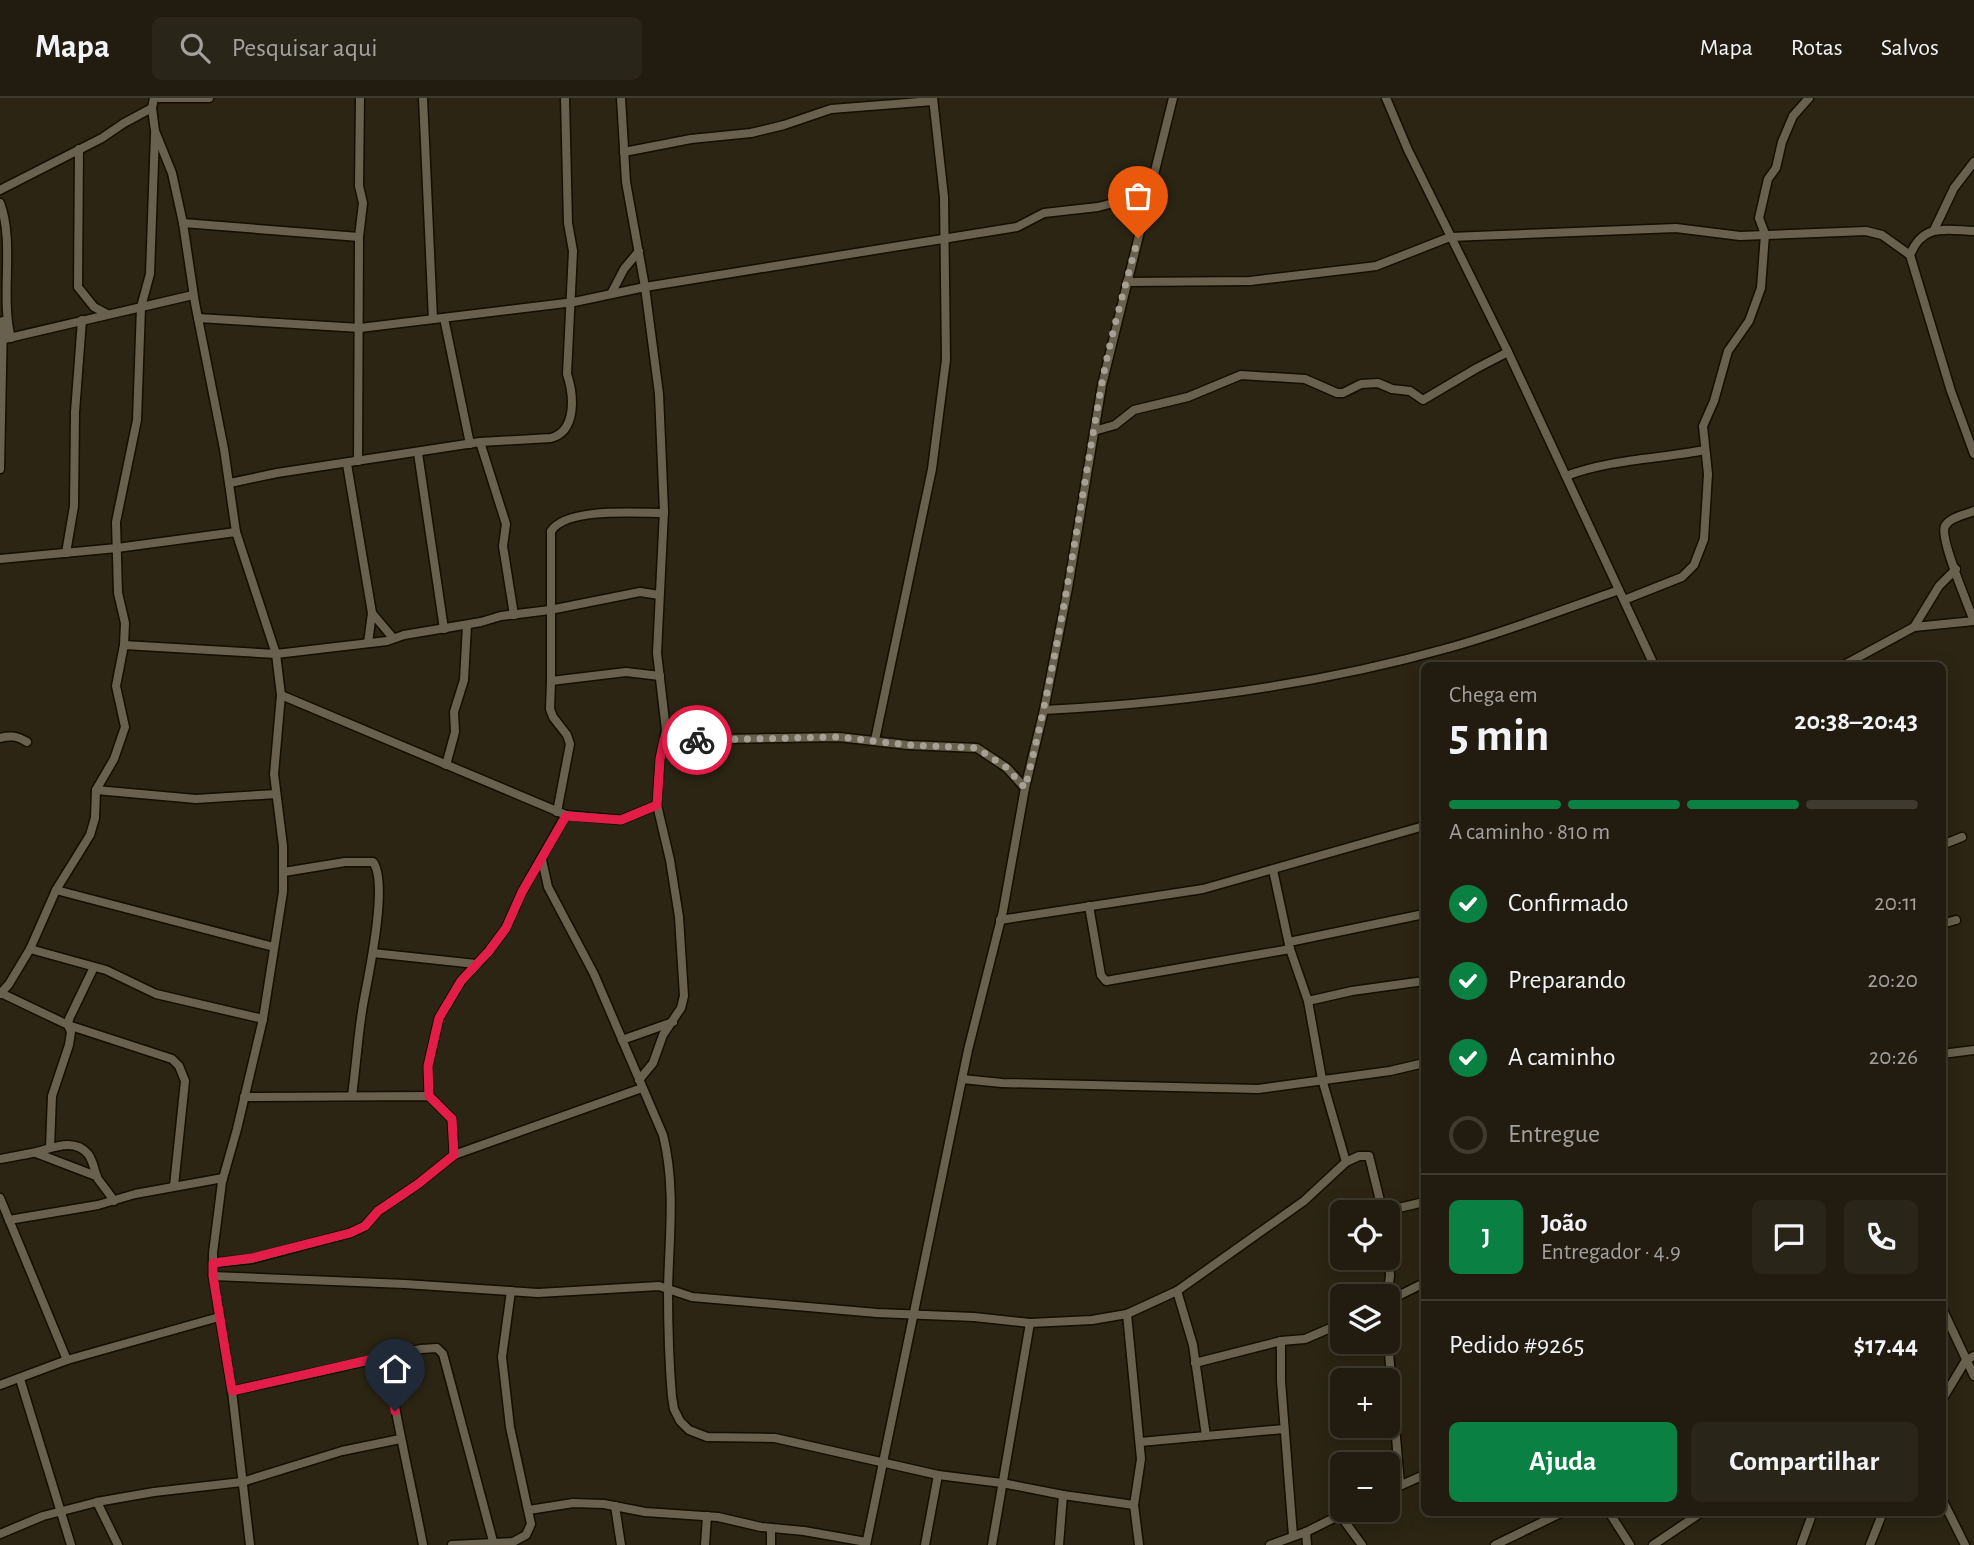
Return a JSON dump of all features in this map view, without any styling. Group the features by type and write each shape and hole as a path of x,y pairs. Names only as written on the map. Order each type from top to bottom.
{"street":[{"path":"153,98 155,131 150,274 141,307 137,420 116,522 118,593 125,623 124,645 116,686 125,727 114,759 96,790 95,818 90,835 55,890 30,949 1,993 68,1025 172,1059 179,1066 185,1081 174,1186"},
{"path":"159,98 209,98"},
{"path":"358,461 359,237 363,204 359,186 360,98"},
{"path":"423,98 433,319"},
{"path":"230,482 480,442 551,438 566,430 572,392 567,374 573,251 568,223 565,98"},
{"path":"213,1263 252,1258 350,1233 365,1226 378,1211 454,1155 640,1084 653,1063 663,1035 681,1008 684,996 679,917 670,860 657,805 660,759 666,730 657,653 664,513 659,394 645,287 626,182 621,98"},
{"path":"529,1510 573,1503 615,1506 645,1512 707,1516 866,1543 962,1079 1000,920 1025,788 1069,588 1102,385 1173,98"},
{"path":"1386,98 1408,150 1508,352 1653,662"},
{"path":"1624,600 1682,577 1694,565 1704,539 1708,497 1703,426 1714,401 1728,351 1749,321 1761,288 1765,234 1759,218 1768,178 1776,168 1782,142 1793,116 1809,98"},
{"path":"624,152 691,139 751,132 784,125 831,109 933,99 944,197 946,360 932,470 875,740"},
{"path":"0,190 152,108"},
{"path":"155,131 172,173 183,223 193,295 230,482 236,532 276,654 281,695 274,774 283,846 283,892 263,1019 223,1178 215,1223 213,1263 232,1391 250,1545"},
{"path":"79,149 78,287 85,299 107,314"},
{"path":"1934,230 1954,188 1974,162"},
{"path":"198,318 360,328 570,303 645,287 1017,227 1044,213 1098,207 1129,199 1147,200"},
{"path":"0,203 5,226 0,469"},
{"path":"183,223 359,237"},
{"path":"1127,282 1251,281 1376,266 1450,237 1676,228 1740,236 1866,231 1882,234 1910,255 1951,391 1971,438 1974,454"},
{"path":"1910,255 1915,243 1934,230 1974,231"},
{"path":"611,294 624,269 639,251"},
{"path":"4,339 193,295"},
{"path":"443,318 470,444"},
{"path":"66,553 74,506 75,412 82,320"},
{"path":"1094,431 1115,425 1134,410 1188,397 1241,375 1305,379 1337,393 1343,393 1361,384 1378,383 1392,389 1410,391 1423,400 1508,352"},
{"path":"480,442 506,524 503,546 514,615"},
{"path":"1566,476 1590,467 1705,450"},
{"path":"418,453 444,629"},
{"path":"347,464 372,613 368,643"},
{"path":"1850,662 1914,627 1974,621 1944,541 1944,527 1950,520 1974,511"},
{"path":"556,812 570,744 550,709 550,534 556,525 570,518 664,513"},
{"path":"0,559 117,548 236,532"},
{"path":"1914,627 1939,586 1956,569"},
{"path":"1044,710 1125,706 1347,674 1450,648 1619,590"},
{"path":"124,645 276,654 368,643 640,592 659,595"},
{"path":"372,613 393,638"},
{"path":"446,765 455,732 454,712 464,680 467,625"},
{"path":"551,681 626,672 660,676"},
{"path":"281,695 566,816 621,820 657,805"},
{"path":"0,738 9,735 27,742"},
{"path":"664,740 839,737 908,745 977,748 1007,768 1025,788"},
{"path":"96,790 196,799 276,794"},
{"path":"454,1155 452,1119 429,1096 428,1066 439,1018 450,998 506,928 522,892 566,816"},
{"path":"1000,920 1203,889 1421,827"},
{"path":"1946,844 1962,838"},
{"path":"542,860 548,887 594,974 663,1135 670,1164 668,1289 672,1397 680,1421 689,1430 708,1437 775,1438 884,1465 1134,1505"},
{"path":"284,872 345,862 373,862 377,867 373,953 363,1005 352,1096"},
{"path":"1273,870 1289,946 1308,1001 1322,1079 1346,1162"},
{"path":"55,890 274,947"},
{"path":"1089,906 1101,975 1106,981 1289,946 1421,915"},
{"path":"1946,923 1956,920"},
{"path":"30,949 94,967 156,994 263,1019"},
{"path":"373,953 476,964"},
{"path":"50,1147 52,1096 69,1045 69,1019 94,967"},
{"path":"1308,1001 1352,991 1421,981"},
{"path":"622,1040 673,1022"},
{"path":"1946,1054 1974,1051"},
{"path":"962,1079 1002,1083 1258,1089 1390,1071 1421,1064"},
{"path":"244,1097 429,1096"},
{"path":"0,1159 63,1145 85,1151 96,1167 96,1176"},
{"path":"36,1153 96,1176 114,1201"},
{"path":"213,1276 538,1293 659,1286 692,1297 913,1315 974,1317 1030,1323 1092,1320 1127,1314 1177,1291 1304,1201 1346,1162 1359,1156 1369,1156 1379,1200"},
{"path":"9,1220 223,1178"},
{"path":"0,1199 67,1360"},
{"path":"1400,1208 1421,1203"},
{"path":"1400,1293 1421,1284"},
{"path":"452,1545 513,1542 526,1535 531,1524 510,1427 502,1357 511,1291"},
{"path":"1177,1291 1193,1345 1206,1436"},
{"path":"1127,1314 1140,1442 1140,1468 1134,1505 1139,1545"},
{"path":"1946,1315 1970,1358 1974,1376"},
{"path":"0,1385 67,1360 219,1317"},
{"path":"992,1545 1030,1323"},
{"path":"1195,1363 1281,1341 1305,1339 1330,1328"},
{"path":"1281,1341 1281,1381 1293,1536"},
{"path":"232,1391 386,1356 436,1348 443,1354 493,1545"},
{"path":"1389,1354 1397,1452"},
{"path":"386,1356 400,1439 423,1545"},
{"path":"1946,1394 1970,1358"},
{"path":"20,1379 71,1545"},
{"path":"1140,1442 1284,1429"},
{"path":"0,1534 24,1522 97,1502 154,1492 242,1482 342,1451 400,1439"},
{"path":"925,1545 938,1475"},
{"path":"1400,1485 1421,1476"},
{"path":"1059,1545 1063,1495"},
{"path":"97,1502 118,1545"},
{"path":"615,1506 621,1545"},
{"path":"1946,1507 1965,1545"},
{"path":"705,1545 707,1516"},
{"path":"1495,1545 1555,1516"},
{"path":"1612,1516 1630,1545"},
{"path":"1653,1545 1696,1516"},
{"path":"1801,1545 1812,1516"},
{"path":"1872,1544 1882,1516"},
{"path":"1270,1545 1330,1520"},
{"path":"1345,1522 1362,1545"},
{"path":"771,1528 771,1545"},
{"path":"1306,1532 1307,1545"}],"way so far":[{"path":"697,740 839,737 908,745 977,748 1007,768 1025,788 1069,588 1102,385 1138,238"}],"route":[{"path":"395,1411 386,1356 232,1391 213,1263 252,1258 350,1233 365,1226 378,1211 454,1155 452,1119 429,1096 428,1066 439,1018 450,998 506,928 522,892 566,816 621,820 657,805 664,740 697,740"}]}
